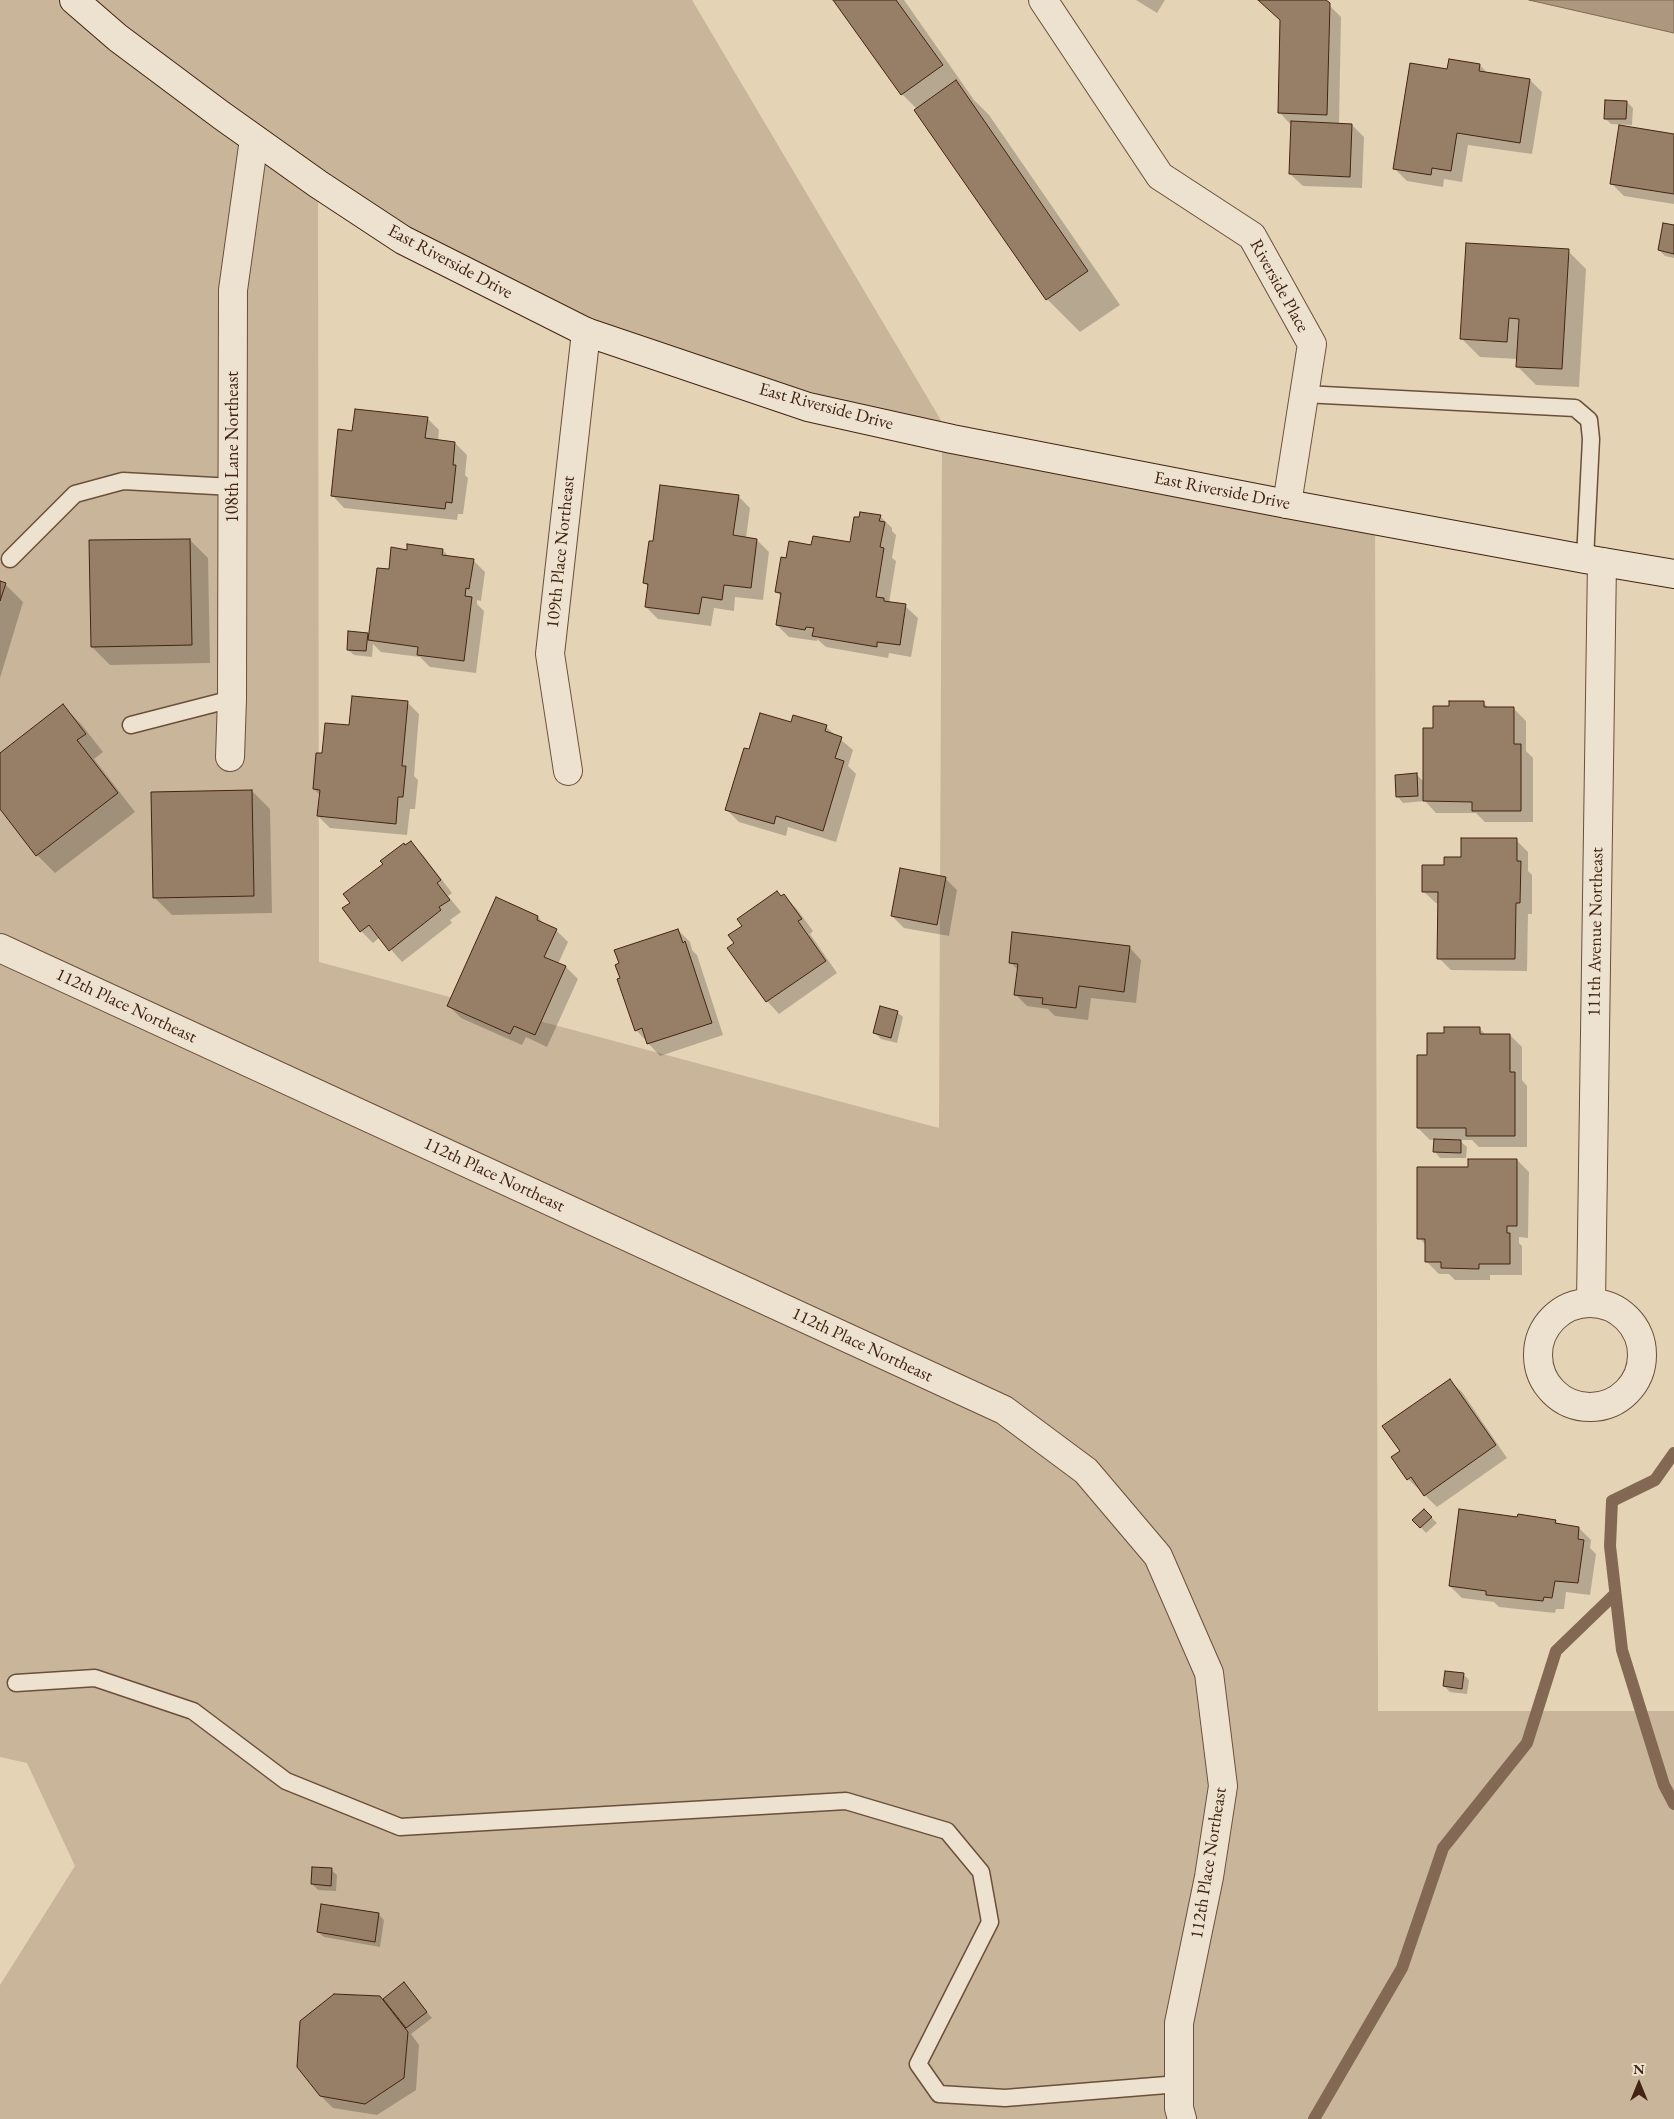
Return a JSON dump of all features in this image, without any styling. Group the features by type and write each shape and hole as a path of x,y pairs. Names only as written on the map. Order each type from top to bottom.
{"street":[{"name":"East Riverside Drive","path":"74,0 118,38 254,139 403,240 586,332 808,406 952,439 1287,504 1674,574"},
{"name":"Riverside Place","path":"1042,0 1160,176 1252,236 1312,344 1287,504"},
{"name":"108th Lane Northeast","path":"230,757 232,699 233,290 254,139"},
{"name":"109th Place Northeast","path":"568,771 550,654 586,332"},
{"name":"111th Avenue Northeast","path":"1590,1302 1594,561"},
{"name":"112th Place Northeast","path":"0,948 1004,1410 1086,1471 1158,1556 1209,1673 1223,1786 1209,1877 1180,2023 1178,2108 1182,2119"}],"lane":[{"path":"1304,394 1575,408 1589,420 1592,439 1594,561"},
{"path":"10,559 75,494 123,481 233,487"},
{"path":"131,726 232,699"},
{"path":"16,1683 95,1678 193,1711 286,1781 400,1827 846,1801 947,1831 981,1872 990,1922 918,2064 939,2094 1006,2098 1179,2084"}],"shaded area":[{"path":"0,0 692,0 952,439 586,332 318,185 319,962 939,1128 942,446 1375,517 1378,1711 1674,1711 1674,2119 0,2119 0,1985 75,1866 27,1763 0,1757"},
{"path":"1529,0 1674,0 1674,33"}],"building":[{"path":"833,0 896,0 943,65 901,95"},
{"path":"1258,0 1326,0 1330,3 1327,115 1278,113 1280,20"},
{"path":"1449,59 1480,64 1479,71 1530,79 1520,143 1457,133 1451,171 1432,168 1431,175 1393,169 1410,63 1447,69"},
{"path":"956,80 1088,271 1046,300 914,110"},
{"path":"1605,100 1627,101 1626,119 1604,119"},
{"path":"1291,121 1352,124 1350,177 1289,174"},
{"path":"1619,125 1674,134 1674,194 1610,184"},
{"path":"1663,223 1674,225 1674,254 1658,250"},
{"path":"1466,243 1569,249 1562,369 1516,367 1519,319 1509,318 1507,342 1460,339"},
{"path":"355,409 428,417 425,438 455,442 453,465 456,465 452,503 446,502 445,509 331,496 338,429 352,431"},
{"path":"660,485 739,495 733,535 757,539 751,588 724,585 722,600 702,597 699,614 645,607 648,584 643,583 649,541 653,541"},
{"path":"860,512 881,515 879,521 885,522 880,547 884,548 876,597 884,598 884,601 906,604 900,645 877,642 877,647 812,636 814,628 806,627 805,630 776,625 781,593 775,592 781,557 786,558 789,541 811,545 813,536 850,542 854,517 859,517"},
{"path":"190,539 192,645 91,647 89,540"},
{"path":"407,544 443,549 442,555 474,559 469,589 466,588 465,596 472,597 464,661 417,655 418,647 368,640 377,568 389,569 391,547 407,550"},
{"path":"0,581 6,583 0,601"},
{"path":"348,631 368,633 366,651 347,650"},
{"path":"352,696 408,701 402,766 406,766 403,797 398,797 396,824 317,816 320,790 313,789 316,753 322,753 325,723 349,725"},
{"path":"1449,701 1484,701 1484,707 1514,707 1514,744 1521,744 1521,811 1472,811 1472,802 1423,801 1423,728 1433,728 1433,706 1449,706"},
{"path":"63,704 86,734 77,740 118,793 36,856 0,809 0,753"},
{"path":"760,713 791,722 793,715 827,725 825,731 842,737 835,758 844,761 823,831 776,816 774,824 725,810 744,748 749,749"},
{"path":"1417,773 1418,796 1396,797 1395,775"},
{"path":"252,790 254,896 153,898 151,792"},
{"path":"1461,838 1517,838 1517,861 1521,861 1520,903 1516,903 1515,959 1437,959 1438,892 1422,892 1422,865 1444,865 1444,857 1461,857"},
{"path":"411,841 441,880 437,883 450,900 439,907 441,910 389,951 369,925 360,932 342,908 350,903 343,894 383,864 380,861 404,843 405,845"},
{"path":"900,868 946,877 937,925 891,916"},
{"path":"777,891 781,896 784,894 802,919 798,921 826,961 766,1002 727,948 734,943 728,935 742,926 737,919"},
{"path":"496,897 538,916 537,920 557,929 544,957 566,966 535,1035 514,1026 510,1034 447,1006"},
{"path":"678,929 683,943 685,941 712,1023 647,1044 642,1028 635,1031 617,979 620,978 615,965 619,963 614,950"},
{"path":"1012,932 1130,946 1124,992 1079,986 1076,1008 1042,1004 1043,998 1014,995 1018,964 1009,963"},
{"path":"880,1006 898,1011 891,1038 873,1033"},
{"path":"1444,1027 1480,1027 1480,1034 1510,1034 1510,1072 1515,1072 1515,1136 1466,1136 1466,1128 1417,1128 1417,1055 1427,1055 1427,1033 1444,1033"},
{"path":"1434,1139 1461,1140 1461,1153 1433,1152"},
{"path":"1468,1159 1517,1159 1517,1226 1507,1226 1507,1233 1510,1233 1510,1264 1479,1264 1479,1269 1441,1268 1441,1262 1425,1262 1425,1239 1417,1239 1417,1167 1468,1167"},
{"path":"1450,1379 1496,1445 1424,1496 1411,1477 1407,1480 1391,1457 1400,1451 1382,1426"},
{"path":"1424,1509 1432,1517 1420,1528 1412,1520"},
{"path":"1459,1509 1517,1517 1518,1514 1556,1520 1555,1523 1579,1527 1578,1539 1584,1540 1578,1583 1555,1581 1552,1598 1544,1597 1543,1601 1486,1595 1486,1591 1449,1586"},
{"path":"1445,1671 1464,1673 1462,1689 1443,1686"},
{"path":"312,1867 332,1868 331,1886 311,1884"},
{"path":"321,1904 379,1913 375,1942 317,1932"},
{"path":"404,1982 427,2012 406,2028 383,1999"},
{"path":"334,1994 380,1996 408,2032 404,2078 365,2104 320,2096 297,2067 300,2021"}],"waterway":[{"path":"1674,1453 1655,1480 1612,1501 1610,1546 1622,1650 1664,1785 1674,1804"},
{"path":"1314,2119 1402,1968 1443,1848 1527,1743 1556,1651 1615,1594"}]}
